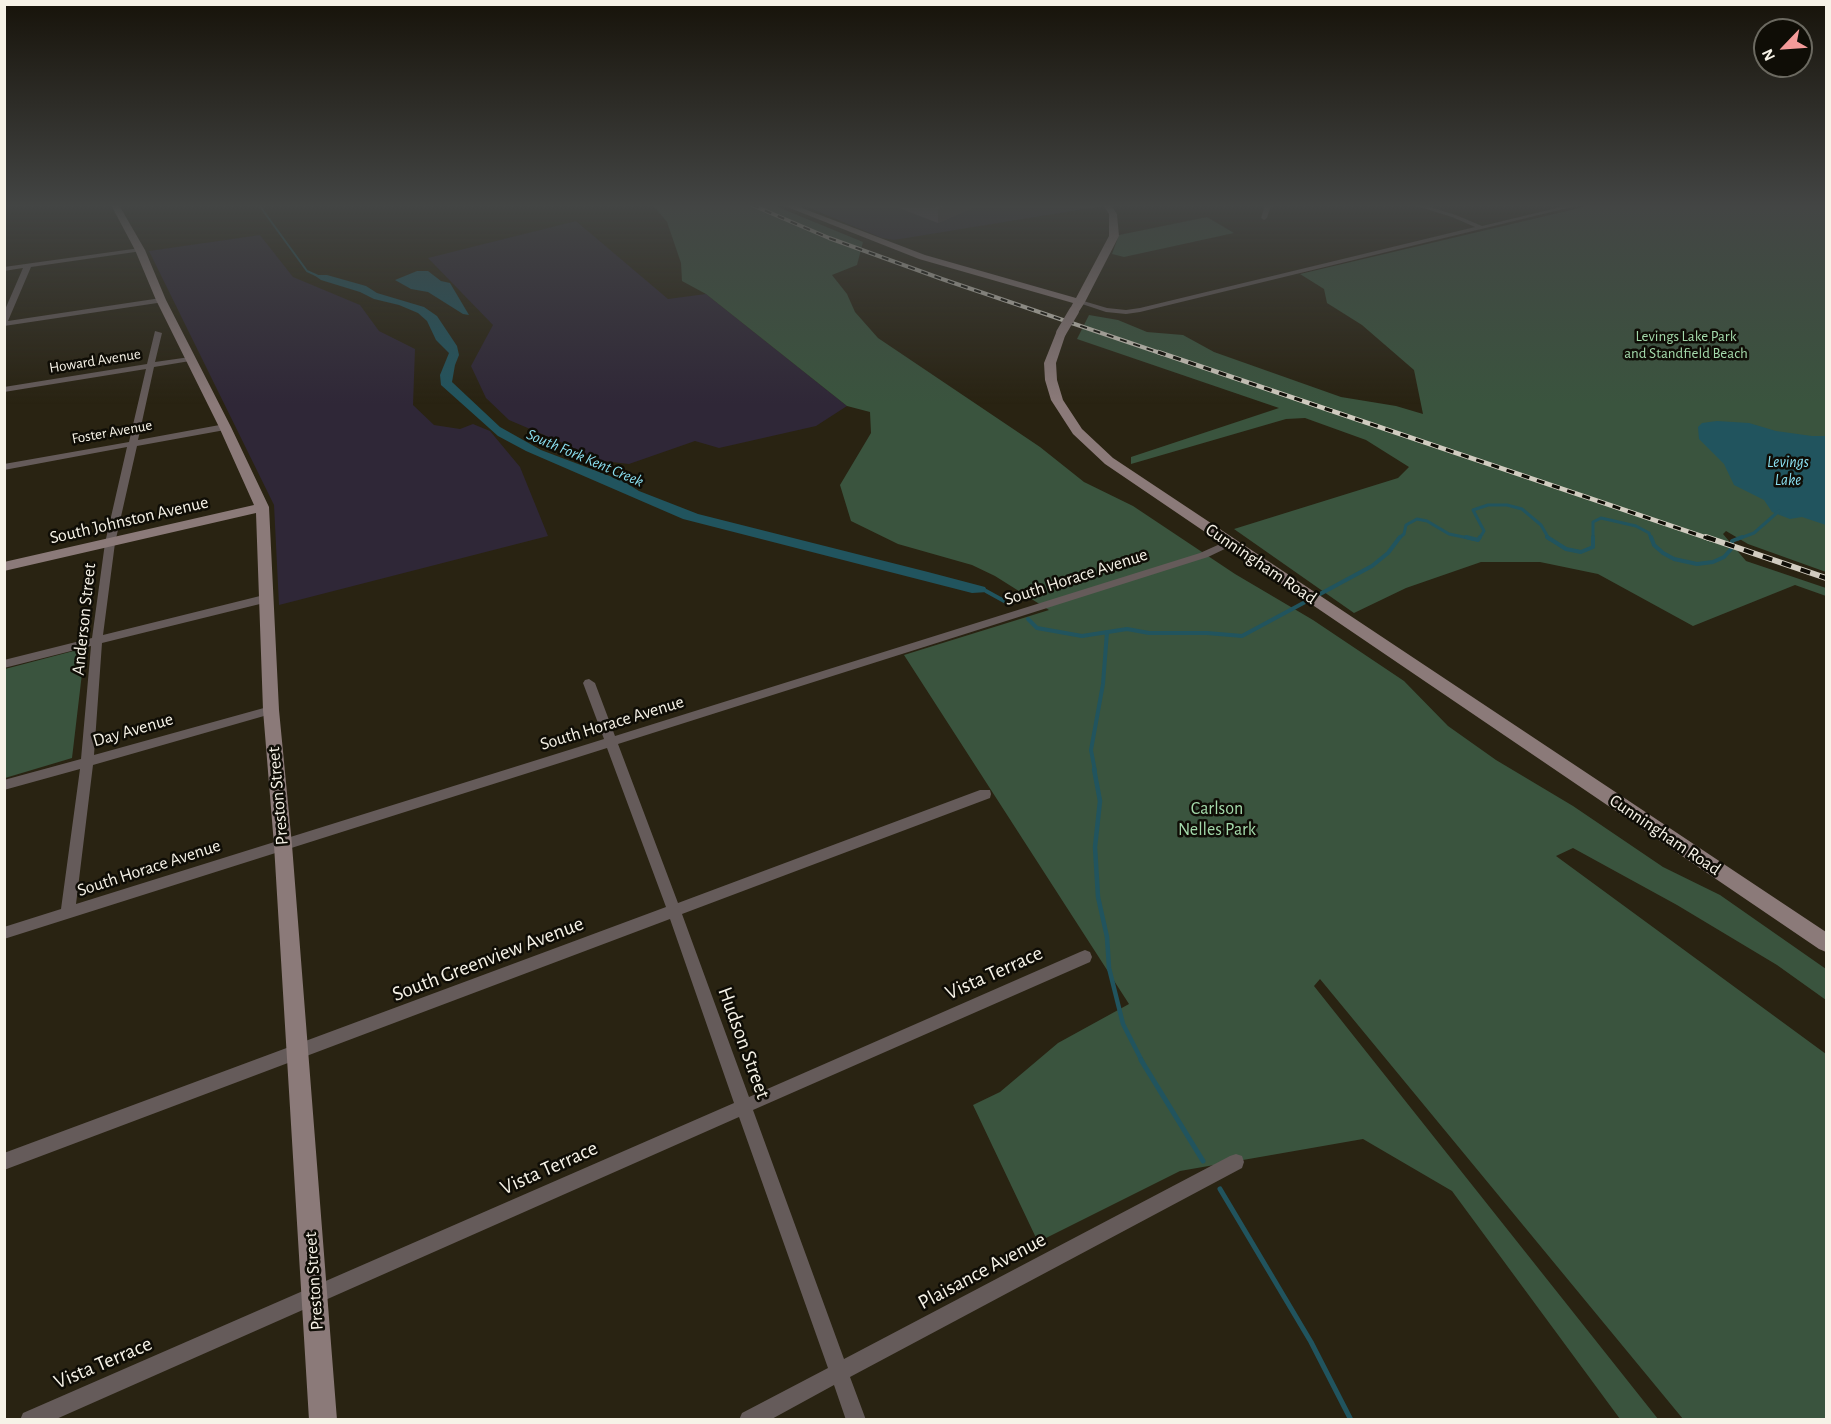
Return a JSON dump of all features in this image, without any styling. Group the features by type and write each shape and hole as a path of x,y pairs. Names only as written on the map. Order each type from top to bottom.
{"street":[{"path":"4,323 26,271"},
{"name":"Preston Street","path":"149,271 262,507 264,598 271,710 283,845 323,1419"},
{"path":"967,271 1077,307 1126,312 1299,271"},
{"name":"Cunningham Road","path":"1096,271 1052,356 1051,380 1057,400 1077,431 1122,471 1827,944"},
{"path":"4,323 162,300"},
{"name":"Anderson Street","path":"68,913 87,762 97,641 110,543 158,333"},
{"name":"Howard Avenue","path":"4,390 190,359"},
{"name":"Foster Avenue","path":"4,467 225,427"},
{"name":"South Johnston Avenue","path":"4,567 262,507"},
{"name":"South Horace Avenue","path":"4,933 1204,555 1229,543"},
{"path":"4,664 264,598"},
{"name":"Hudson Street","path":"589,683 745,1106 856,1419"},
{"name":"Day Avenue","path":"4,785 271,710"},
{"name":"South Greenview Avenue","path":"4,1161 985,794"},
{"name":"Vista Terrace","path":"30,1419 1085,957"},
{"name":"Plaisance Avenue","path":"749,1419 1236,1162"}],"shaded area":[{"path":"159,271 289,271 293,277 360,305 379,331 415,349 413,405 434,425 460,429 473,424 490,431 520,467 548,536 279,605 274,505"},
{"path":"441,271 636,271 668,299 706,294 847,406 816,426 719,448 695,441 629,464 594,460 570,446 509,420 486,398 471,366 493,325"}],"green space":[{"name":"Carlson Nelles Park","path":"681,271 841,271 832,275 847,294 855,312 878,338 1040,447 1084,482 1133,506 1235,574 1313,620 1404,681 1448,726 1496,760 1573,806 1663,867 1720,895 1826,969 1826,1000 1777,965 1677,905 1573,848 1556,856 1826,1054 1826,1419 1683,1419 1320,979 1314,986 1658,1419 1620,1419 1452,1191 1363,1139 1180,1171 1038,1242 973,1105 1000,1092 1058,1043 1129,1004 904,655 1049,610 995,576 972,565 898,544 851,521 840,485 871,433 870,412 847,406 706,294 682,281"},
{"name":"Levings Lake Park and Standfield Beach","path":"1311,271 1826,271 1826,572 1748,544 1726,531 1723,534 1746,561 1826,588 1826,596 1795,585 1693,626 1598,574 1540,562 1481,562 1406,588 1354,613 1234,529 1398,478 1409,467 1366,440 1305,418 1286,419 1131,464 1131,457 1279,408 1077,339 1089,315 1118,320 1147,332 1183,335 1214,352 1341,397 1396,406 1423,414 1414,370 1362,325 1327,303 1324,289 1300,274"},
{"path":"85,648 72,758 5,778 5,669"}],"water":[{"path":"416,271 429,271 441,281 450,283 469,315 463,314 428,292 411,289 395,280"},
{"path":"314,275 327,275 366,286 377,293 424,307 437,316 457,346 459,355 452,382 500,427 541,450 623,481 639,491 698,514 985,587 988,592 972,593 683,519 526,451 498,436 441,385 440,375 449,353 436,340 427,321 418,313 321,280"},
{"name":"Levings Lake","path":"1717,421 1749,423 1776,431 1826,436 1826,525 1802,517 1790,519 1772,512 1764,500 1734,485 1724,464 1699,439 1698,427 1702,423"}],"waterway":[{"name":"South Fork Kent Creek","path":"308,271 318,276"},
{"name":"South Fork Kent Creek","path":"1479,539 1484,531 1473,510 1488,505 1507,505 1522,509 1541,525 1548,538"},
{"name":"South Fork Kent Creek","path":"1738,539 1754,533 1779,511"},
{"name":"South Fork Kent Creek","path":"1548,538 1566,549 1581,552 1593,547 1593,522 1601,518 1636,526 1649,533 1651,539"},
{"name":"South Fork Kent Creek","path":"1399,538 1404,534 1406,525 1417,519 1427,521 1449,534 1473,539"},
{"name":"South Fork Kent Creek","path":"1466,537 1478,540 1480,537"},
{"name":"South Fork Kent Creek","path":"1651,537 1654,545 1663,553 1674,559 1697,564 1713,562 1724,557 1732,548 1732,541 1742,537"},
{"name":"South Fork Kent Creek","path":"1107,632 1127,629 1149,633 1207,633 1242,636 1372,566 1388,553 1399,538"},
{"name":"South Fork Kent Creek","path":"986,591 1006,602"},
{"name":"South Fork Kent Creek","path":"1028,619 1037,628 1082,636 1107,632"},
{"path":"1095,771 1091,750 1103,684 1107,632"},
{"path":"1094,769 1100,801 1095,847 1098,897 1107,937 1109,968 1123,1024 1142,1061"},
{"path":"1141,1060 1203,1161"},
{"path":"1220,1189 1311,1342 1351,1420"}],"railway":[{"path":"921,271 1163,354"},
{"path":"1158,352 1710,539"},
{"path":"1706,537 1826,578"}]}
